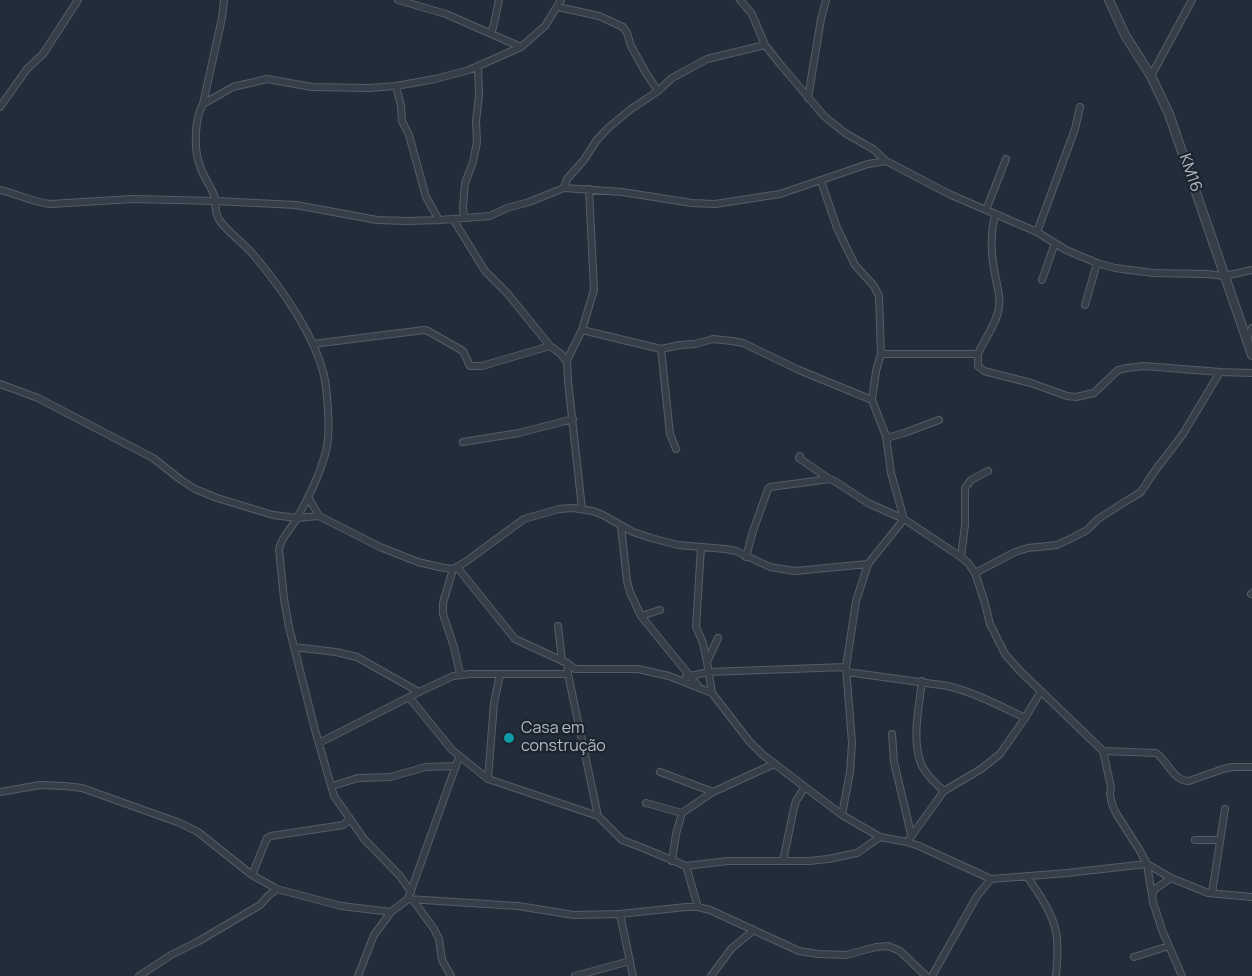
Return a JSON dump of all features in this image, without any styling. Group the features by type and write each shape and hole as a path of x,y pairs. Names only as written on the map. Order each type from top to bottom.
{"street":[{"path":"0,107 27,69 43,54 78,0"},
{"path":"224,0 203,104 197,121 198,163 213,194 216,213 221,221 271,277 300,321 313,344 326,386 328,429 325,455 308,497 280,544 279,556 284,599 294,647 334,796 364,839 400,876 411,892"},
{"path":"398,0 446,14 521,47"},
{"path":"491,34 499,0"},
{"path":"740,0 752,14 765,45 824,116 840,129 873,149 886,161 949,194 1037,232 1066,250 1097,263 1153,273 1225,276 1252,270"},
{"path":"808,98 826,0"},
{"name":"KM16","path":"1108,0 1170,114 1252,355"},
{"path":"1151,76 1192,0"},
{"path":"203,104 233,87 267,79 312,87 369,88 396,86 449,76 478,67 521,47 545,26 560,3 599,16 622,27 658,91"},
{"path":"564,188 567,178 608,128 672,78 707,59 765,45"},
{"path":"464,218 465,183 473,162 477,137 478,67"},
{"path":"396,86 402,121 409,135 426,198 439,220"},
{"path":"1037,232 1075,129 1080,107"},
{"path":"868,164 873,149"},
{"path":"986,210 1006,159"},
{"path":"0,190 50,204 133,199 215,201 296,206 377,220 439,220 490,216 564,188 622,192 715,204 780,194 868,164 886,161"},
{"path":"821,181 837,228 855,265 877,290 879,296 881,354 872,400 886,438 891,473 904,519"},
{"path":"582,509 567,362 572,346 582,330 594,290 589,189"},
{"path":"995,214 990,243 999,309 978,354 978,366 984,371 1076,397 1094,393 1118,370 1127,368 1144,366 1252,373"},
{"path":"453,219 485,271 507,293 550,346 567,362"},
{"path":"1042,280 1055,243"},
{"path":"1085,305 1097,263"},
{"path":"1247,338 1252,328"},
{"path":"313,344 424,330 463,351 470,366 482,366 550,346"},
{"path":"582,330 661,349 713,339 732,340 872,400"},
{"path":"661,349 670,434 676,449"},
{"path":"881,354 978,354"},
{"path":"975,573 1015,552 1028,548 1057,545 1074,537 1142,492 1183,434 1220,372"},
{"path":"0,384 38,398 153,458 195,489 217,498 273,514 297,518 318,516 380,547 418,562 455,568 515,639 575,669 638,669 669,676 712,693"},
{"path":"463,442 519,433 573,419"},
{"path":"886,438 939,420"},
{"path":"800,456 799,458 868,503 904,519 961,557 975,573 990,624 1010,661 1103,750 1111,787 1112,804 1147,864 1153,902 1162,930 1182,976"},
{"path":"961,557 965,525 965,488 971,480 988,471"},
{"path":"747,557 753,531 770,487 830,479"},
{"path":"308,497 318,516"},
{"path":"460,674 454,647 442,614 443,603 455,568 524,519 559,509 593,511 633,532 678,546 725,549 770,567 795,571 868,564"},
{"path":"842,814 852,756 846,669 856,601 868,564 904,519"},
{"path":"621,526 627,580 641,616 698,687"},
{"path":"701,547 696,627 703,643 712,693 749,741 763,755 842,814 880,837 919,846 991,879 1147,864 1171,878 1212,894 1252,897"},
{"path":"641,616 660,610"},
{"path":"558,626 598,816"},
{"path":"707,662 718,638"},
{"path":"294,647 357,657 419,692"},
{"path":"676,680 708,672 846,669 964,690 1025,718"},
{"path":"319,743 445,679 460,674 568,674"},
{"path":"488,779 494,703 500,674"},
{"path":"922,681 918,711 917,750 923,767 944,791"},
{"path":"907,842 944,791 981,769 1000,754 1041,691"},
{"path":"409,697 459,757 488,779 598,816 621,840 686,866 728,861 828,860 857,853 880,837"},
{"path":"892,734 894,762 911,834"},
{"path":"1103,750 1156,753 1183,781 1190,781 1232,767 1252,767"},
{"path":"451,976 442,960 439,939 411,900 411,892 459,757"},
{"path":"672,861 682,813 713,792 774,764"},
{"path":"332,786 358,778 390,777 426,767 456,766"},
{"path":"660,772 713,792"},
{"path":"0,792 40,785 82,788 180,823 198,832 252,875 277,890 341,906 391,912"},
{"path":"783,861 796,801 805,787"},
{"path":"646,803 682,813"},
{"path":"1212,894 1225,808"},
{"path":"252,875 267,838 343,825 349,817"},
{"path":"1195,840 1219,840"},
{"path":"686,866 698,907"},
{"path":"1027,876 1049,910 1057,934 1056,976"},
{"path":"1152,895 1155,889 1171,878"},
{"path":"932,976 977,896 991,879"},
{"path":"139,976 171,955 260,905 277,890"},
{"path":"358,976 374,935 391,912 411,900 518,906 574,915 620,914 698,907 710,910 799,951 846,955 888,946 900,951 926,976"},
{"path":"620,914 633,976"},
{"path":"711,976 732,948 754,930"},
{"path":"1134,957 1169,946"},
{"path":"575,976 630,961"}],"place":[{"name":"Casa em construção","path":"509,738"}]}
